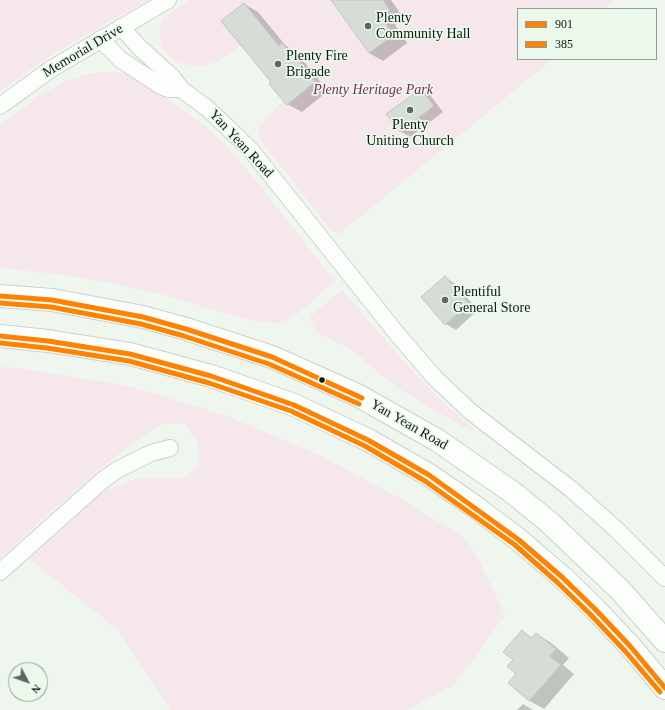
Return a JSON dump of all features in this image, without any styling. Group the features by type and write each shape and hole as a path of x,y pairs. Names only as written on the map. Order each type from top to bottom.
{"main road":[{"name":"Yan Yean Road","path":"0,296 52,300 143,317 186,329 272,357 357,395 437,440 512,492 549,522 620,590 665,641"},
{"path":"0,336 48,341 130,354 211,376 294,406 368,440 429,475 474,506 519,540 562,577 595,609 630,646 665,688"}],"street":[{"name":"Memorial Drive","path":"0,106 44,74 100,39 168,0"},
{"name":"Yan Yean Road","path":"121,27 139,47 173,78 181,90 208,109 250,149 398,335 435,378 471,412 576,494 617,530 665,578"},
{"name":"Yan Yean Road","path":"100,39 121,60 161,86 168,89 181,90"},
{"path":"0,572 108,477 134,460 151,453 170,448"}],"green space":[{"path":"0,0 148,0 58,51 0,91"},
{"name":"Plenty Heritage Park","path":"190,0 613,0 608,8 517,8 517,60 552,60 339,234 329,228 263,143 258,130 260,125 283,101 271,82 241,45 216,62 199,67 179,63 164,51 159,33 160,25 164,17"},
{"path":"118,72 135,77 202,124 222,141 240,161 335,281 295,316 283,322 275,323 248,320 168,296 116,284 63,275 0,268 0,125 42,94 68,80 86,74"},
{"path":"342,290 406,364 445,404 475,430 463,427 396,387 352,350 316,332 310,317"},
{"path":"0,367 18,368 129,386 225,415 319,455 396,496 465,538 478,558 505,615 455,684 407,710 170,710 118,630 29,559 103,492 137,478 184,478 199,465 198,443 185,424 163,424 133,442 77,489 0,558"}],"building":[{"name":"Plenty Community Hall","path":"331,0 383,0 390,10 381,17 394,35 369,53"},
{"name":"Plenty Fire Brigade","path":"244,3 279,46 282,43 315,82 287,105 269,84 271,82 221,21"},
{"name":"Plenty Uniting Church","path":"421,89 434,106 400,132 386,114"},
{"name":"Plentiful General Store","path":"445,276 469,304 445,325 421,297"},
{"path":"522,630 531,638 536,633 556,649 550,656 561,665 529,701 508,683 516,674 507,666 513,660 503,652"}],"transit line":[{"name":"901","path":"0,296 52,300 143,317 186,329 272,357 362,398"},
{"name":"385","path":"0,303 51,307 141,324 184,336 269,364 359,404"},
{"name":"901","path":"0,336 48,341 130,354 211,376 294,405 368,440 429,475 519,540 562,577 595,609 630,646 665,688"},
{"name":"385","path":"0,343 47,348 129,361 209,383 291,411 365,446 425,481 515,545 557,582 590,614 625,651 660,692"}],"place":[{"name":"Plenty Community Hall","path":"368,26"},
{"name":"Plenty Fire Brigade","path":"278,64"},
{"name":"Plenty Uniting Church","path":"410,110"},
{"name":"Plentiful General Store","path":"445,300"}]}
